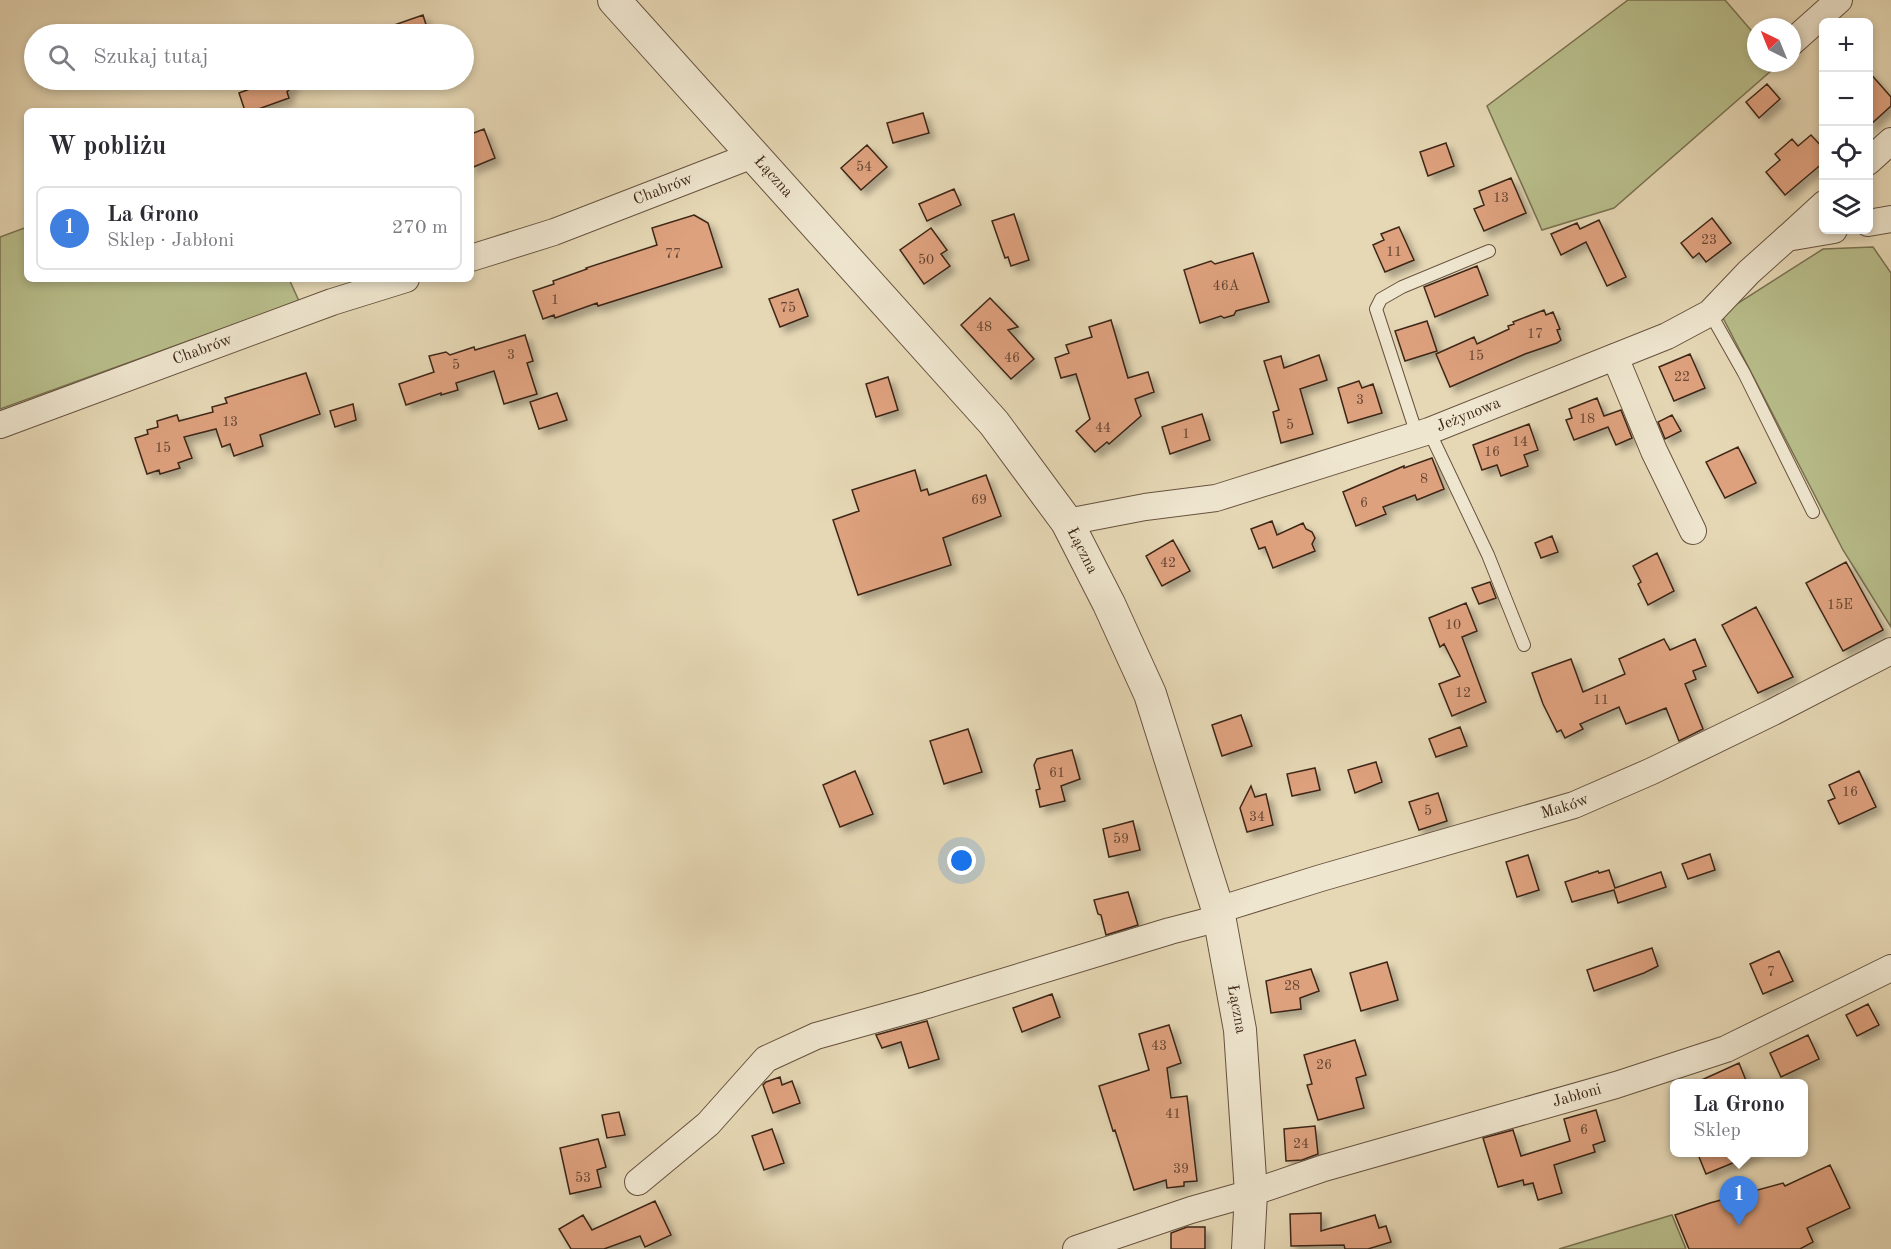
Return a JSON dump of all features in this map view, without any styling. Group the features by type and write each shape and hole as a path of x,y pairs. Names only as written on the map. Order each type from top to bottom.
{"street":[{"name":"Łączna","path":"614,0 994,423 1067,522 1109,604 1150,694 1219,914 1240,1030 1251,1194 1248,1249"},
{"path":"1801,34 1839,0"},
{"path":"1873,158 1891,141"},
{"name":"Chabrów","path":"474,257 554,232 753,155"},
{"name":"Jeżynowa","path":"1067,522 1145,507 1216,498 1423,433 1667,336 1710,313 1749,272 1819,209"},
{"path":"1873,222 1891,219"},
{"path":"1787,238 1819,233"},
{"name":"Chabrów","path":"0,425 332,302 396,282"},
{"path":"1615,357 1654,451 1694,531"},
{"name":"Maków","path":"638,1182 708,1124 766,1059 816,1035 927,1005 1170,930 1321,878 1574,805 1662,766 1891,651"},
{"name":"Jabłoni","path":"1076,1249 1191,1210 1251,1194 1324,1168 1616,1085 1726,1049 1891,968"}],"lane":[{"path":"1489,252 1402,287 1381,299 1376,309 1423,433 1488,555 1524,645"},
{"path":"1710,313 1744,373 1813,512"}],"green space":[{"path":"1628,0 1725,0 1747,26 1747,72 1770,72 1614,208 1542,230 1487,106"},
{"path":"24,228 24,282 290,282 299,301 0,409 0,237"},
{"path":"1873,247 1891,273 1891,627 1843,550 1721,314 1823,249"},
{"path":"1672,1215 1686,1249 1559,1249"}],"building":[{"path":"423,15 426,24 397,24"},
{"path":"1873,77 1891,97 1891,106 1873,122"},
{"path":"1767,84 1780,99 1759,118 1746,102"},
{"path":"247,90 289,90 287,92 289,98 261,108 244,108 239,93"},
{"path":"923,113 929,133 893,143 887,123"},
{"path":"484,129 495,158 474,167 474,133"},
{"path":"1811,135 1819,144 1819,166 1785,195 1766,172 1780,160 1775,154 1792,139 1798,146"},
{"path":"1446,143 1454,166 1428,176 1420,152"},
{"path":"867,145 887,167 861,190 841,168"},
{"path":"1511,178 1526,213 1484,231 1474,209 1484,205 1479,191"},
{"path":"954,189 961,205 927,221 919,204"},
{"path":"1014,214 1029,260 1011,266 1008,257 1005,258 992,221"},
{"path":"694,215 708,223 722,267 598,306 597,303 555,318 554,315 543,319 533,291 554,284 553,281 586,268 657,245 652,228"},
{"path":"1712,218 1731,243 1706,262 1699,253 1693,258 1681,243"},
{"path":"1599,220 1626,277 1607,286 1586,242 1561,255 1551,234 1577,223 1580,229"},
{"path":"1399,227 1414,260 1385,272 1373,245 1384,240 1381,234"},
{"path":"931,228 947,250 941,254 950,266 924,284 900,250"},
{"path":"1253,253 1269,302 1236,311 1234,315 1224,318 1221,316 1200,323 1184,270 1211,261 1215,264"},
{"path":"1477,266 1488,295 1435,317 1424,287"},
{"path":"798,289 808,316 780,327 769,299"},
{"path":"990,298 1018,327 1008,330 1034,359 1011,379 961,325"},
{"path":"1544,310 1546,315 1553,312 1560,329 1557,330 1561,340 1450,387 1436,354 1474,337 1477,344 1509,329 1508,326 1514,324 1513,322"},
{"path":"1111,320 1128,378 1148,372 1154,392 1135,399 1141,416 1109,444 1107,442 1095,452 1076,431 1090,419 1076,374 1061,378 1055,358 1069,353 1066,345 1092,337 1089,327"},
{"path":"1427,321 1437,351 1405,361 1395,331"},
{"path":"525,335 533,361 527,363 537,394 504,404 494,371 456,383 458,390 441,395 441,393 406,405 399,384 434,372 429,356 446,352 450,355 474,347 475,350"},
{"path":"1690,354 1705,388 1674,401 1659,367"},
{"path":"1319,355 1327,380 1300,389 1313,434 1281,443 1273,412 1279,410 1264,361 1281,356 1284,368"},
{"path":"306,373 320,414 260,435 263,446 234,456 230,444 222,447 216,429 184,437 192,458 178,463 180,468 160,474 159,470 147,474 135,438 148,434 147,430 158,427 157,421 177,415 179,421 213,412 212,407 227,403 225,398"},
{"path":"888,377 898,410 876,417 866,384"},
{"path":"1359,381 1362,388 1373,384 1382,413 1348,423 1338,388"},
{"path":"557,393 567,420 539,429 530,402"},
{"path":"1597,398 1604,416 1621,410 1632,438 1616,445 1608,427 1574,440 1566,420 1572,418 1569,409"},
{"path":"353,404 356,420 335,427 330,411"},
{"path":"1202,414 1210,440 1170,454 1162,427"},
{"path":"1672,415 1681,431 1665,439 1658,422"},
{"path":"1529,424 1538,450 1524,455 1528,466 1501,476 1497,465 1482,470 1473,445"},
{"path":"1738,447 1756,483 1725,498 1706,462"},
{"path":"1432,458 1444,489 1417,500 1415,495 1383,507 1386,514 1356,526 1343,492 1404,466 1404,468"},
{"path":"915,470 921,491 927,489 929,495 986,475 1001,516 943,538 951,565 858,595 833,520 859,511 852,490"},
{"path":"1272,521 1277,535 1303,523 1315,538 1312,544 1315,551 1273,568 1265,547 1259,549 1251,529"},
{"path":"1552,536 1558,552 1541,558 1535,543"},
{"path":"1173,540 1190,571 1162,586 1146,556"},
{"path":"1657,553 1674,591 1648,605 1633,566"},
{"path":"1846,562 1883,630 1843,651 1806,583"},
{"path":"1490,582 1496,598 1479,604 1472,588"},
{"path":"1466,603 1477,631 1462,637 1486,702 1452,716 1439,684 1460,676 1444,644 1440,647 1429,618"},
{"path":"1756,607 1793,677 1758,693 1722,625"},
{"path":"1664,639 1670,650 1695,639 1706,666 1693,671 1696,679 1685,684 1703,729 1679,741 1666,708 1626,724 1619,707 1580,724 1583,729 1565,738 1561,730 1557,732 1543,704 1532,673 1571,659 1583,692 1625,674 1619,659"},
{"path":"1241,715 1252,746 1222,756 1212,725"},
{"path":"1460,727 1467,746 1436,757 1429,739"},
{"path":"968,729 982,772 944,784 930,741"},
{"path":"1072,750 1080,779 1061,786 1065,801 1040,807 1036,790 1040,789 1034,765 1037,759"},
{"path":"1376,762 1382,782 1355,793 1348,770"},
{"path":"1315,768 1320,790 1292,796 1287,774"},
{"path":"855,771 873,814 840,827 823,785"},
{"path":"1859,771 1876,807 1839,824 1828,801 1835,798 1829,785"},
{"path":"1251,786 1255,797 1266,794 1273,825 1247,832 1240,808"},
{"path":"1438,793 1447,821 1419,830 1409,802"},
{"path":"1133,821 1140,850 1109,857 1103,829"},
{"path":"1710,854 1715,870 1688,879 1682,864"},
{"path":"1528,855 1539,890 1517,897 1506,862"},
{"path":"1609,870 1615,888 1661,872 1666,887 1618,903 1614,890 1572,902 1565,882 1598,871 1599,873"},
{"path":"1128,892 1138,925 1106,935 1094,900"},
{"path":"1652,948 1658,966 1594,991 1587,970"},
{"path":"1779,951 1793,981 1763,994 1750,964"},
{"path":"1387,962 1398,1000 1361,1011 1350,973"},
{"path":"1311,969 1319,991 1300,998 1301,1009 1271,1013 1266,981"},
{"path":"1052,994 1060,1017 1022,1032 1013,1008"},
{"path":"1868,1004 1879,1025 1857,1036 1846,1015"},
{"path":"927,1021 939,1059 909,1068 901,1042 882,1048 876,1035"},
{"path":"1169,1025 1181,1063 1167,1068 1171,1098 1187,1096 1197,1181 1184,1182 1184,1186 1167,1188 1166,1180 1134,1190 1099,1086 1149,1070 1139,1034"},
{"path":"1808,1035 1819,1059 1781,1077 1770,1053"},
{"path":"1355,1040 1366,1075 1356,1078 1364,1108 1318,1120 1307,1085 1312,1084 1304,1055"},
{"path":"1739,1063 1745,1079 1704,1079"},
{"path":"780,1077 782,1085 792,1081 800,1103 773,1113 763,1085"},
{"path":"1596,1110 1605,1141 1593,1145 1595,1152 1554,1165 1562,1193 1538,1200 1533,1183 1524,1185 1523,1180 1498,1187 1483,1138 1513,1130 1521,1156 1570,1141 1564,1119"},
{"path":"619,1112 625,1135 607,1138 602,1115"},
{"path":"1315,1126 1318,1154 1302,1160 1286,1161 1284,1129"},
{"path":"772,1129 784,1163 764,1170 752,1136"},
{"path":"598,1139 606,1167 597,1170 601,1187 570,1194 560,1148"},
{"path":"1699,1157 1747,1157 1706,1174"},
{"path":"1830,1165 1850,1208 1807,1228 1813,1242 1800,1249 1689,1249 1675,1215 1783,1183 1785,1186"},
{"path":"655,1201 671,1235 645,1247 640,1236 604,1249 571,1249 559,1229 583,1215 592,1230"},
{"path":"1321,1213 1321,1231 1375,1215 1379,1228 1386,1226 1391,1242 1368,1249 1345,1249 1344,1245 1291,1246 1290,1214"},
{"path":"1187,1227 1205,1227 1205,1249 1171,1249 1171,1233"}],"place":[{"name":"La Grono","path":"1739,1226"}]}
